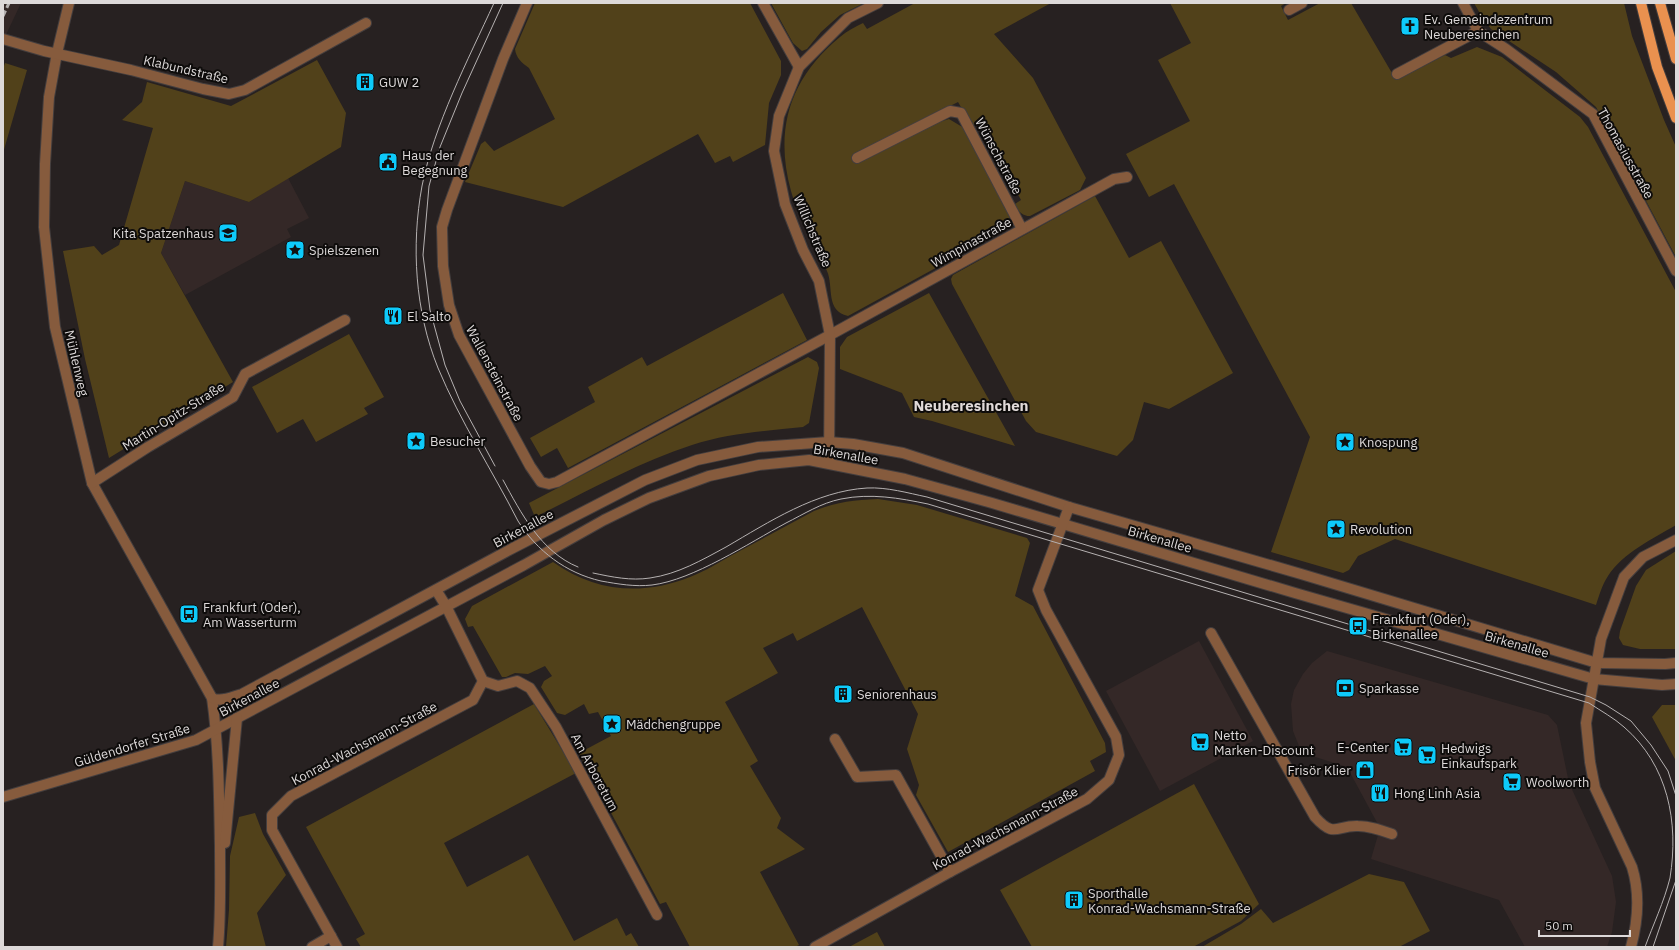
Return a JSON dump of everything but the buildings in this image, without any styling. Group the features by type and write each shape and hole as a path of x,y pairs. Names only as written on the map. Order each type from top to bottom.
{"main road":[{"path":"1641,3 1657,68 1676,118"},
{"path":"1660,3 1676,59"}],"street":[{"name":"Mühlenweg","path":"69,3 49,97 45,164 44,228 55,327 92,483 212,698"},
{"name":"Wallensteinstraße","path":"527,3 503,59 442,227 443,266 449,305 459,335 535,476 541,482 548,484 557,482 830,335"},
{"path":"763,3 799,67"},
{"name":"Willichstraße","path":"829,464 830,335 819,281 803,250 785,204 774,151 779,116 799,67 848,18 878,3"},
{"path":"1289,10 1302,3"},
{"name":"Thomasiusstraße","path":"1463,3 1478,31 1506,49 1592,114 1676,270"},
{"name":"Klabundstraße","path":"3,39 57,54 131,70 228,94 245,90 366,23"},
{"path":"1397,74 1478,31"},
{"name":"Wünschstraße","path":"858,158 950,111 961,113 1022,229"},
{"name":"Wimpinastraße","path":"830,335 1114,179 1127,177"},
{"name":"Martin-Opitz-Straße","path":"92,483 148,447 234,397 245,374 345,320"},
{"name":"Birkenallee","path":"212,698 216,701 242,694 556,525 638,484 697,460 758,447 829,442 853,444 903,453 1069,507 1308,576 1597,663 1676,663"},
{"name":"Birkenallee","path":"212,698 217,729 524,565 604,520 657,495 709,476 759,465 810,460 905,479 1594,679 1662,685 1676,684"},
{"name":"Konrad-Wachsmann-Straße","path":"815,947 950,872 1087,799 1109,780 1119,755 1116,737 1046,610 1038,590 1054,548 1061,524 1069,507"},
{"path":"1631,947 1635,932 1638,909 1635,875 1595,788 1590,762 1586,722 1601,639 1624,576 1643,557 1676,540"},
{"path":"436,590 446,606 484,681"},
{"path":"1211,633 1315,817 1322,824 1332,830 1358,826 1372,828 1392,834"},
{"name":"Konrad-Wachsmann-Straße","path":"337,947 272,830 272,815 291,796 473,700 484,681"},
{"name":"Am Arboretum","path":"484,681 498,686 517,681 530,688 556,727 657,915"},
{"path":"218,947 220,901 237,718"},
{"path":"217,729 219,768 220,901"},
{"name":"Güldendorfer Straße","path":"3,797 196,740 217,729"},
{"path":"835,739 857,778 896,775 950,872"},
{"path":"312,947 331,936"}],"shaded area":[{"path":"3,3 21,3 3,41"},
{"path":"535,3 750,3 781,61 781,75 769,103 765,145 733,162 730,156 715,163 698,134 563,207 465,182 481,144 485,141 494,151 555,119 529,68 520,60 515,49"},
{"path":"771,3 864,3 840,15 821,32 807,49 802,51 793,43"},
{"path":"915,3 1051,3 994,34 1033,78 1086,178 1080,190 1030,216 1023,214 1019,211 1015,204 1021,200 979,122 972,126 958,102 852,156 856,164 939,122 949,119 964,128 1008,211 1010,221 1005,230 848,316 836,309 833,304 827,271 794,202 786,168 784,147 790,106 798,87 809,70 823,53 843,35 863,23 867,29"},
{"path":"1170,3 1286,3 1281,6 1288,20 1320,3 1351,3 1396,80 1445,55 1451,58 1477,47 1502,57 1580,117 1588,127 1676,292 1676,525 1630,553 1614,568 1606,579 1596,605 1395,539 1358,556 1349,570 1343,573 1271,552 1310,437 1174,184 1149,197 1126,154 1190,121 1158,60 1191,43"},
{"path":"1474,3 1624,3 1632,36 1664,120 1676,147 1676,257 1596,107 1556,72 1491,29"},
{"path":"317,60 346,113 341,147 249,202 185,181 161,253 233,382 109,458 85,359 63,251 94,246 102,255 119,245 153,128 122,120 142,102 147,82 231,106"},
{"path":"5,63 27,70 3,153 3,69"},
{"name":"Kita Spatzenhaus","path":"288,178 309,218 287,229 291,237 185,295 161,253 185,181 249,202"},
{"path":"1095,196 1129,258 1161,241 1233,373 1169,409 1144,402 1133,440 1117,456 1036,432 1026,421 952,284 951,279 953,275"},
{"path":"783,293 807,340 568,468 557,448 541,457 530,438 595,402 588,387 642,357 647,366"},
{"path":"929,293 1015,446 914,417 902,393 840,369 840,347 847,337"},
{"path":"349,334 384,397 364,408 368,414 316,442 303,419 277,433 252,387"},
{"path":"808,357 817,362 819,368 809,423 803,427 733,435 692,445 651,460 535,517 529,503"},
{"path":"878,499 917,505 1027,538 1030,543 1015,596 1033,606 1105,743 1106,752 1090,761 1095,771 948,852 916,795 919,785 907,749 918,714 862,607 797,641 793,633 763,648 778,673 725,702 758,761 750,766 781,818 777,828 805,849 760,872 799,945 795,947 690,947 666,902 660,904 579,753 611,736 598,712 589,714 584,704 565,715 557,713 541,687 544,681 552,676 545,666 528,674 515,673 502,677 473,626 468,627 465,619 472,606 553,562 585,580 602,585 637,589 654,587 672,583 702,572 814,511 830,505 845,502"},
{"path":"1676,551 1676,649 1640,649 1623,645 1619,638 1620,631 1636,586 1646,570"},
{"path":"1199,641 1253,741 1160,791 1106,691"},
{"path":"1327,651 1548,715 1557,725 1569,783 1612,876 1616,902 1612,932 1607,947 1525,947 1499,900 1371,859 1380,828 1347,767 1309,755 1299,746 1293,731 1291,704 1294,690 1303,674 1312,663"},
{"path":"534,704 576,773 444,843 467,887 528,855 574,941 617,918 626,936 631,933 639,947 361,947 356,939 365,934 306,827"},
{"path":"1662,705 1676,705 1676,761 1652,717"},
{"path":"1194,784 1259,904 1241,921 1193,947 1032,947 1000,890"},
{"path":"255,813 263,834 286,875 257,913 266,947 226,947 229,910 230,856 239,817"},
{"path":"1369,874 1404,882 1430,931 1399,947 1202,947 1241,924 1261,909 1273,923"},
{"path":"877,932 885,947 849,947"}],"tram line":[{"path":"494,3 443,116 427,163 419,209 416,255 417,278 424,324 430,346 447,388 518,521 543,551 564,566 588,577 601,581 626,585 652,585 668,582 685,576 720,560 786,523 826,503 863,496 896,498 928,504 1589,703 1624,727 1639,742 1651,759 1667,796 1673,836 1670,878 1662,905 1645,947"},
{"path":"495,466 460,401 445,365 430,310 423,255 429,186 440,147 462,93 503,3"},
{"path":"503,480 525,518 543,542 553,552 578,567"},
{"path":"593,573 629,579 643,579 660,576 680,570 699,561 776,518 811,501 848,490 867,488 882,488 905,492 927,497 1590,697 1631,721 1651,745 1668,771 1676,796"},
{"path":"1653,947 1676,880"}],"railway":[{"path":"3,16 9,3"}],"place":[{"name":"Ev. Gemeindezentrum Neuberesinchen","path":"1410,26"},
{"name":"GUW 2","path":"365,82"},
{"name":"Haus der Begegnung","path":"388,162"},
{"name":"Kita Spatzenhaus","path":"228,233"},
{"name":"Spielszenen","path":"295,250"},
{"name":"El Salto","path":"393,316"},
{"name":"Besucher","path":"416,441"},
{"name":"Knospung","path":"1345,442"},
{"name":"Revolution","path":"1336,529"},
{"name":"Frankfurt (Oder), Am Wasserturm","path":"189,614"},
{"name":"Frankfurt (Oder), Birkenallee","path":"1358,626"},
{"name":"Sparkasse","path":"1345,688"},
{"name":"Seniorenhaus","path":"843,694"},
{"name":"Mädchengruppe","path":"612,724"},
{"name":"Netto Marken-Discount","path":"1200,742"},
{"name":"E-Center","path":"1403,747"},
{"name":"Hedwigs Einkaufspark","path":"1427,755"},
{"name":"Frisör Klier","path":"1365,770"},
{"name":"Woolworth","path":"1512,782"},
{"name":"Hong Linh Asia","path":"1380,793"},
{"name":"Sporthalle Konrad-Wachsmann-Straße","path":"1074,900"}],"district":[{"name":"Neuberesinchen","path":"971,406"}]}
